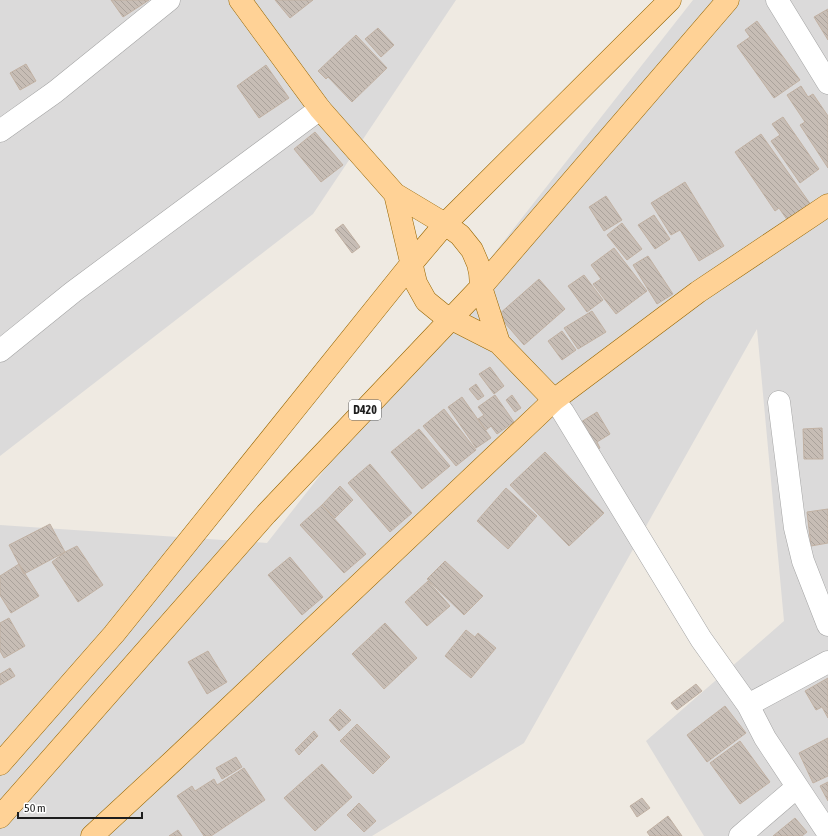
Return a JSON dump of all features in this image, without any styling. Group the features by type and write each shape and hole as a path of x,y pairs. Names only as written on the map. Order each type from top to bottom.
{"main road":[{"path":"240,0 320,109 395,194 445,224 460,235 472,250 480,274 481,288 499,343"},
{"path":"0,764 114,634 445,224 670,0"},
{"name":"D420","path":"0,817 266,514 481,288 728,0"},
{"path":"395,194 416,283 426,301 442,314 499,343 554,400"},
{"path":"92,836 554,400 698,292 828,205"}],"street":[{"path":"0,131 55,92 169,0"},
{"path":"777,0 828,83"},
{"path":"0,351 73,292 320,109"},
{"path":"554,400 701,638 748,705 765,738 797,787 826,825"},
{"path":"779,402 795,528 803,561 823,599 828,625"},
{"path":"748,705 828,662"},
{"path":"740,836 797,787"}],"shaded area":[{"path":"0,0 456,0 313,214 0,456"},
{"path":"693,0 828,0 828,836 704,836 646,741 784,621 757,329 524,743 372,836 0,836 0,525 267,543"}],"building":[{"path":"111,0 149,0 123,17"},
{"path":"275,0 313,0 290,18"},
{"path":"828,9 828,40 814,17"},
{"path":"757,21 800,80 774,98 737,46 750,37 745,30"},
{"path":"378,28 394,45 381,57 365,39"},
{"path":"356,35 387,68 352,102 328,77 326,79 318,71"},
{"path":"26,64 36,81 20,90 10,73"},
{"path":"266,65 289,98 259,118 237,86"},
{"path":"801,86 808,97 813,94 828,116 828,168 800,125 805,122 787,95"},
{"path":"783,117 819,169 800,183 771,141 780,135 772,124"},
{"path":"315,132 343,165 321,182 294,149"},
{"path":"761,134 811,205 788,221 779,208 775,211 735,152"},
{"path":"685,182 724,246 699,261 680,230 671,235 651,203"},
{"path":"606,196 622,220 604,231 589,207"},
{"path":"654,215 670,239 655,249 638,225"},
{"path":"622,223 642,249 627,260 607,235"},
{"path":"343,224 360,247 352,253 335,230"},
{"path":"614,248 647,291 616,314 593,284 601,279 591,265"},
{"path":"648,256 673,294 657,304 633,265"},
{"path":"584,275 603,300 587,312 568,286"},
{"path":"539,279 565,309 524,345 498,315"},
{"path":"592,311 606,332 578,349 564,328"},
{"path":"562,331 576,350 562,360 548,341"},
{"path":"490,367 504,386 494,394 479,374"},
{"path":"476,384 484,396 478,400 469,389"},
{"path":"495,395 514,422 497,434 491,426 486,430 478,419 484,415 478,407"},
{"path":"512,395 521,408 515,412 506,400"},
{"path":"462,397 491,438 476,448 448,407"},
{"path":"444,409 476,450 456,466 423,426"},
{"path":"597,412 610,434 597,442 600,448 589,454 573,427"},
{"path":"822,428 823,459 804,459 803,429"},
{"path":"419,429 450,466 422,489 391,452"},
{"path":"545,452 604,513 569,546 510,485"},
{"path":"370,464 412,513 390,532 348,483"},
{"path":"340,486 353,500 335,518 322,505"},
{"path":"506,488 537,516 508,549 477,521"},
{"path":"322,505 366,554 344,573 300,525"},
{"path":"828,509 828,543 811,546 807,512"},
{"path":"50,524 65,552 24,574 9,545"},
{"path":"77,546 103,585 78,602 52,562 65,552"},
{"path":"290,557 323,597 302,615 268,575"},
{"path":"445,561 483,596 464,615 427,579"},
{"path":"19,564 39,596 11,613 0,595 0,576"},
{"path":"428,581 450,606 427,626 405,602"},
{"path":"9,618 25,646 4,658 0,651 0,623"},
{"path":"385,623 417,658 384,689 352,654"},
{"path":"466,630 475,637 478,633 496,648 471,678 445,656"},
{"path":"208,651 227,682 207,694 188,662"},
{"path":"10,668 15,676 0,685 0,674"},
{"path":"828,678 828,718 822,707 816,710 805,691"},
{"path":"696,684 702,691 677,710 671,703"},
{"path":"725,706 746,733 707,762 687,735"},
{"path":"340,709 351,720 339,731 329,720"},
{"path":"357,724 390,757 373,774 340,741"},
{"path":"314,731 318,736 299,755 295,750"},
{"path":"828,738 828,776 813,783 799,753"},
{"path":"740,741 770,782 740,804 710,763"},
{"path":"236,757 242,767 222,779 216,768"},
{"path":"322,764 352,797 315,831 284,798"},
{"path":"244,768 265,800 211,836 204,836 177,796 192,786 195,791 214,779 217,785"},
{"path":"828,782 828,801 820,786"},
{"path":"642,798 650,808 637,817 630,806"},
{"path":"359,803 376,821 364,832 347,815"},
{"path":"668,816 682,836 650,836 647,832"},
{"path":"795,818 807,832 802,836 773,836"},
{"path":"178,830 182,836 169,836"}]}
